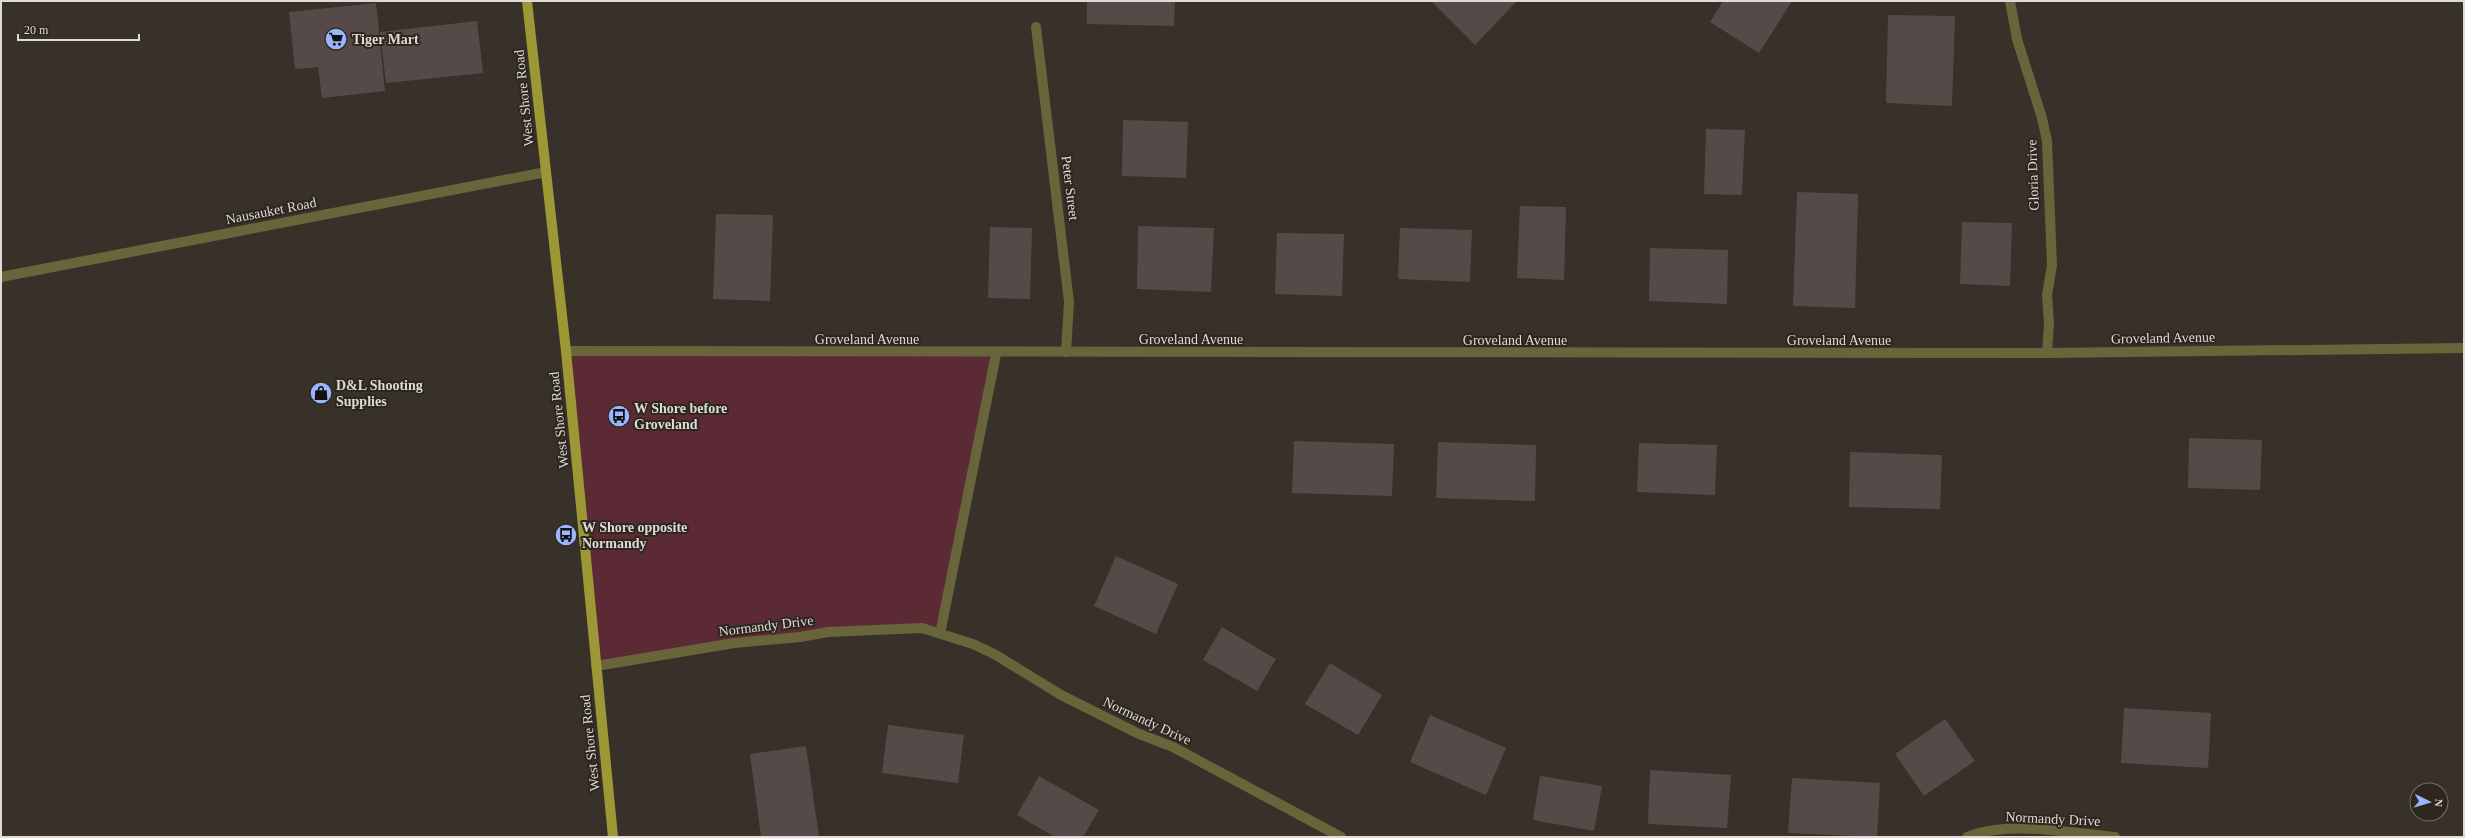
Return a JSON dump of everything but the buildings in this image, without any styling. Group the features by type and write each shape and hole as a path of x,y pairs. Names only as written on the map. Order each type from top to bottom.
{"main road":[{"name":"West Shore Road","path":"527,1 566,351 613,837"}],"street":[{"name":"Gloria Drive","path":"2010,1 2017,38 2042,118 2047,141 2052,265 2047,295 2049,323 2047,353"},
{"name":"Peter Street","path":"1036,28 1069,302 1066,352"},
{"name":"Nausauket Road","path":"1,277 546,172"},
{"name":"Groveland Avenue","path":"566,351 996,354 1066,352 1759,355 2464,348"},
{"path":"940,634 996,354"},
{"name":"Normandy Drive","path":"596,666 734,643 800,637 828,632 922,628 996,655 1061,695 1137,733 1173,747 1340,837"},
{"name":"Normandy Drive","path":"1967,837 1988,830 2016,829 2115,837"}],"shaded area":[{"path":"578,354 985,356 1001,360 991,400 944,630 836,632 606,665 598,651 570,359"}],"place":[{"name":"Tiger Mart","path":"336,39"},
{"name":"D&L Shooting Supplies","path":"321,393"},
{"name":"W Shore before Groveland","path":"619,416"},
{"name":"W Shore opposite Normandy","path":"566,535"}]}
